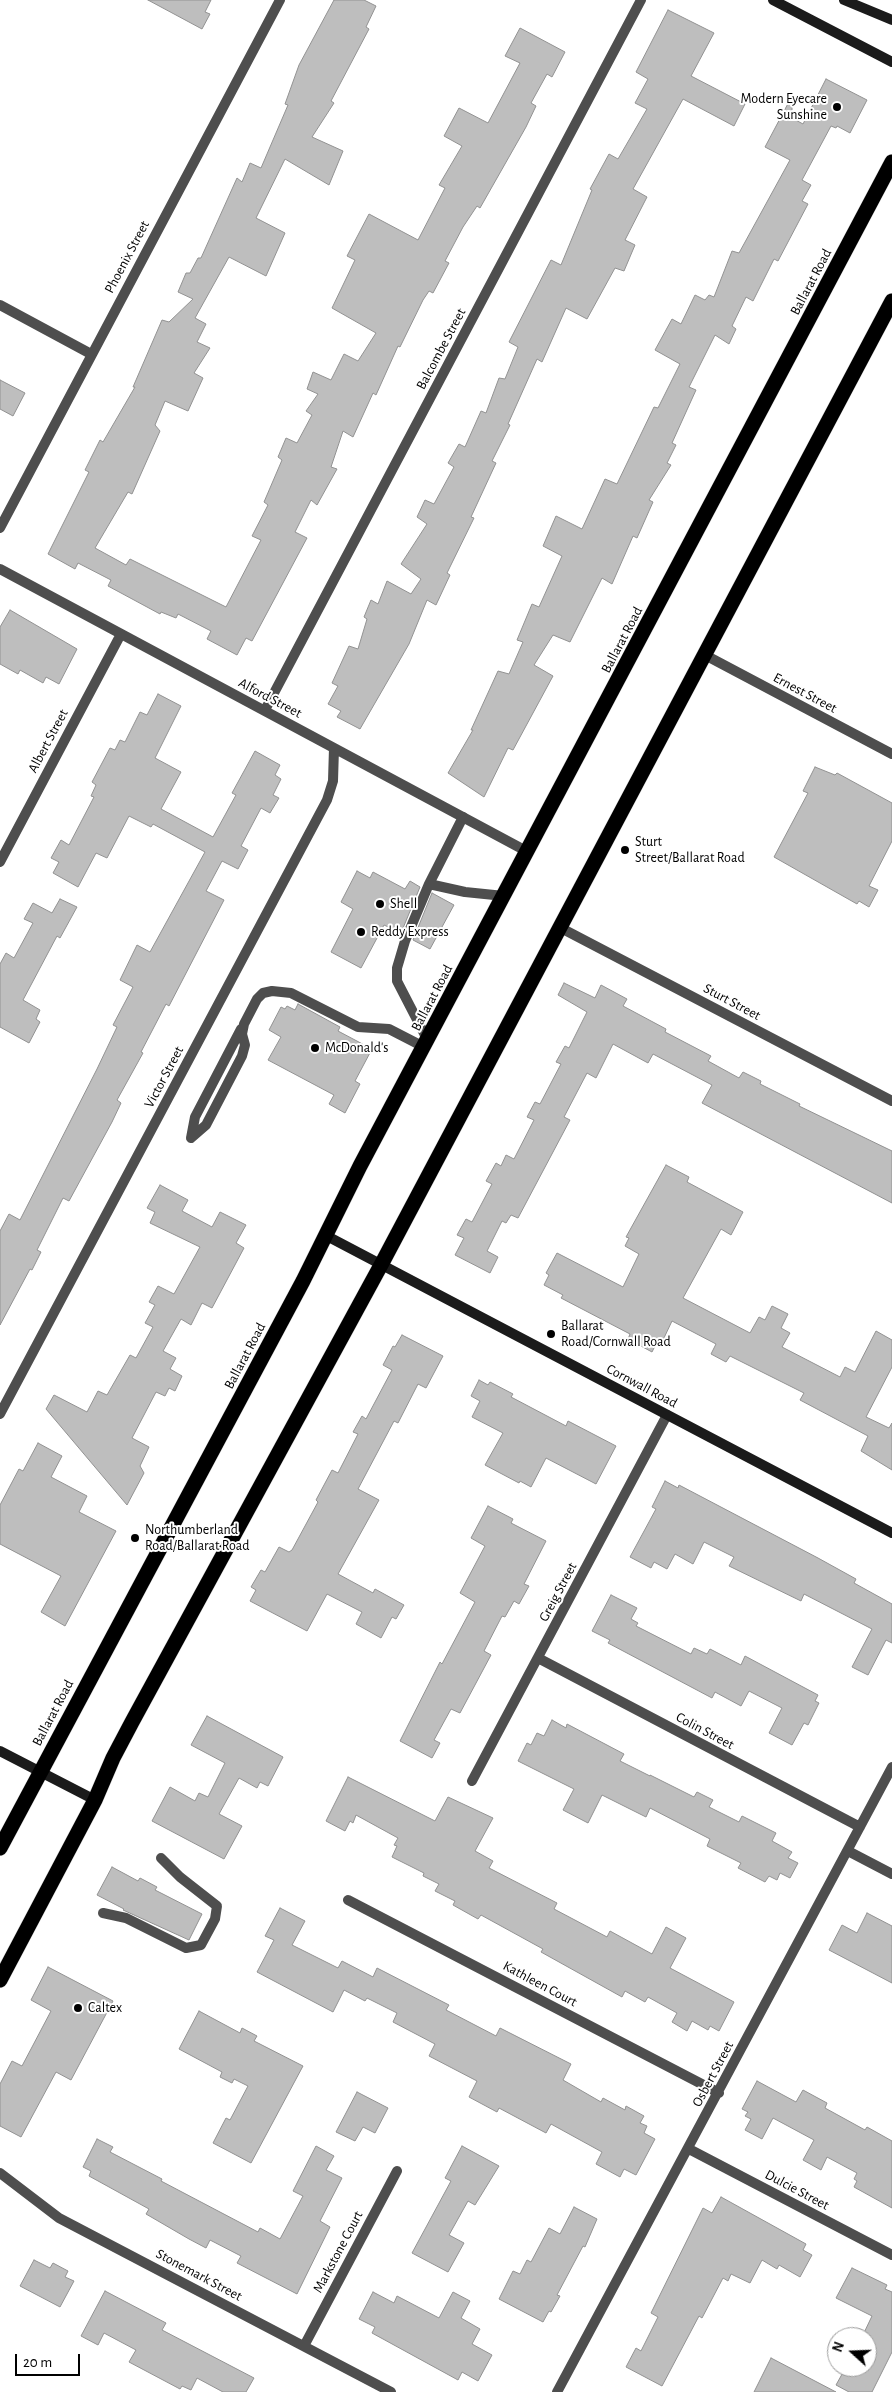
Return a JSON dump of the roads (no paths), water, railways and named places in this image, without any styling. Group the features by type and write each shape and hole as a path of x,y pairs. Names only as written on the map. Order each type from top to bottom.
{"highway":[{"name":"Ballarat Road","path":"0,1848 303,1282 325,1235 892,162"},
{"path":"0,1980 95,1800 113,1758 132,1722 381,1265 892,301"}],"street":[{"name":"Phoenix Street","path":"0,528 280,0"},
{"name":"Balcombe Street","path":"265,710 641,0"},
{"path":"773,0 892,62"},
{"path":"844,0 892,20"},
{"path":"0,306 91,354"},
{"name":"Alford Street","path":"0,569 528,852"},
{"name":"Albert Street","path":"0,862 121,634"},
{"name":"Ernest Street","path":"705,655 892,754"},
{"name":"Victor Street","path":"0,1414 327,800 332,781 334,748"},
{"path":"426,1044 396,975 405,941 430,884 463,817"},
{"path":"430,884 465,892 504,896"},
{"name":"Sturt Street","path":"559,927 892,1101"},
{"path":"192,1138 206,1125 242,1056 245,1045 242,1034 244,1024 256,999 263,993 272,991 291,993 358,1026 389,1029 426,1044"},
{"name":"Cornwall Road","path":"325,1235 892,1533"},
{"name":"Greig Street","path":"472,1781 667,1415"},
{"name":"Colin Street","path":"538,1658 860,1827"},
{"path":"0,1751 95,1800"},
{"name":"Osbert Street","path":"557,2392 689,2149 892,1767"},
{"path":"848,1851 892,1874"},
{"path":"103,1913 126,1918 186,1948 201,1945 215,1919 217,1906 180,1877 162,1858"},
{"name":"Kathleen Court","path":"348,1900 719,2093"},
{"name":"Dulcie Street","path":"689,2149 892,2256"},
{"name":"Markstone Court","path":"304,2346 396,2172"},
{"name":"Stonemark Street","path":"0,2173 59,2218 391,2392"}],"place":[{"name":"Modern Eyecare Sunshine","path":"837,107"},
{"name":"Sturt Street/Ballarat Road","path":"625,850"},
{"name":"Shell","path":"380,904"},
{"name":"Reddy Express","path":"361,932"},
{"name":"McDonald's","path":"315,1048"},
{"name":"Ballarat Road/Cornwall Road","path":"551,1334"},
{"name":"Northumberland Road/Ballarat Road","path":"135,1538"},
{"name":"Caltex","path":"78,2008"}]}
